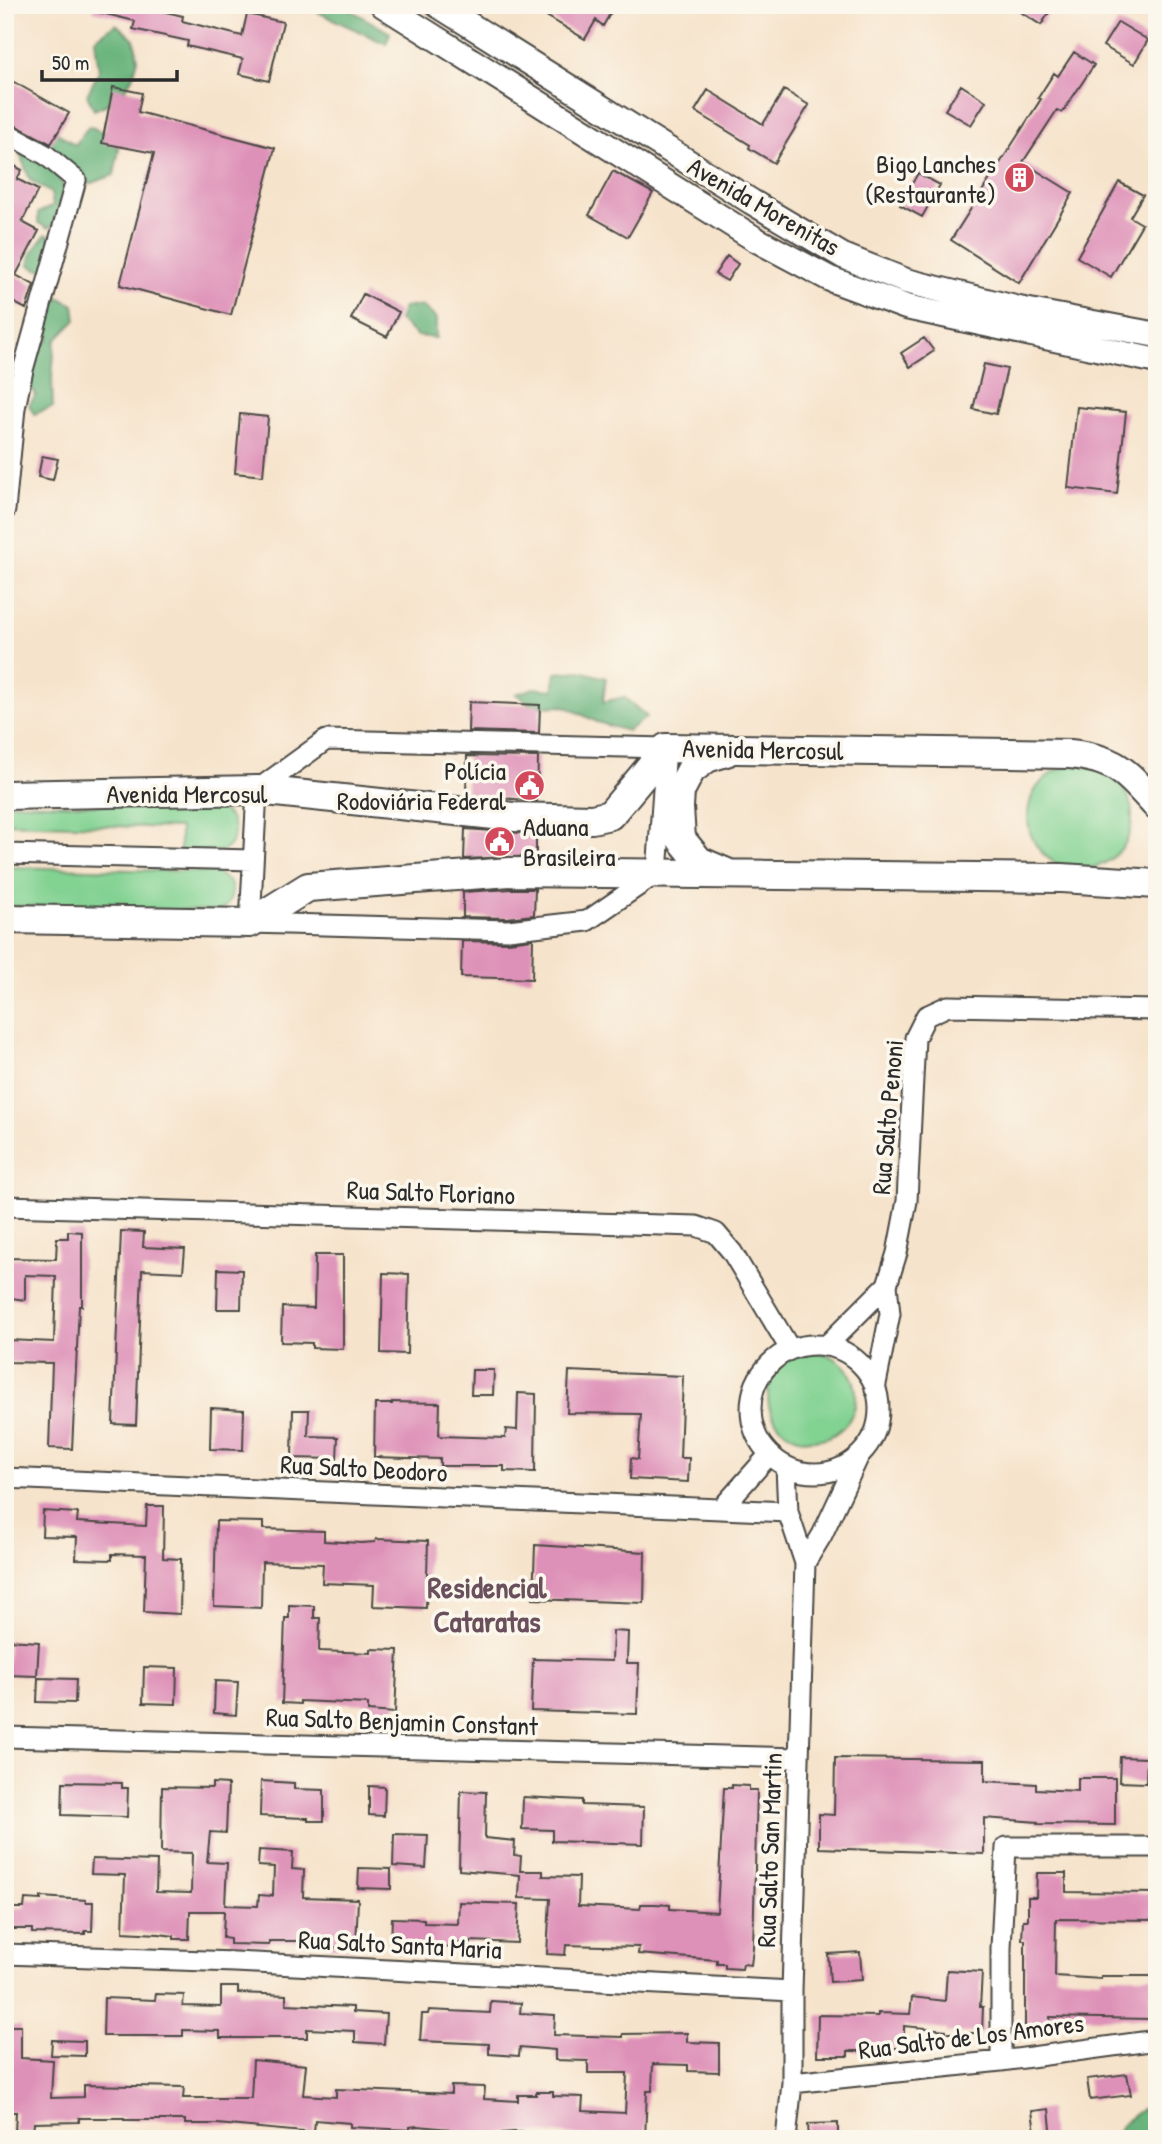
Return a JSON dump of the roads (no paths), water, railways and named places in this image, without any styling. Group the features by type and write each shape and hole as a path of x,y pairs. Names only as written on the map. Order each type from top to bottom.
{"highway":[{"name":"Avenida Mercosul","path":"5,795 257,790 513,817 592,819 610,815 666,748 1070,754 1094,757 1118,765 1157,806"},
{"path":"729,874 699,861 681,839 680,791 691,770 707,758 738,749"},
{"path":"5,919 250,923 308,887 510,872 1062,878 1157,884"}],"main road":[{"name":"Avenida Morenitas","path":"383,5 755,239 830,279 906,307 1157,360"},
{"name":"Avenida Morenitas","path":"438,5 844,256 906,281 1018,309 1157,335"},
{"path":"553,112 570,88"},
{"path":"1006,330 1018,309"}],"street":[{"path":"5,132 46,155 76,180 10,408 5,510"},
{"path":"326,740 666,748 657,873 587,921 508,930 250,923 257,790 326,740"},
{"path":"5,854 253,860"},
{"name":"Rua Salto Penoni","path":"875,1389 890,1314 887,1285 897,1253 907,1201 915,1038 926,1016 948,1006 1157,1010"},
{"name":"Rua Salto Floriano","path":"5,1206 696,1226 716,1233 732,1252 790,1349"},
{"name":"Rua Salto Penoni","path":"826,1346 887,1285"},
{"path":"808,1345 826,1346 843,1351 858,1362 872,1378 879,1399 879,1420 872,1440 859,1457 841,1469 820,1474 802,1473 786,1467 769,1454 756,1437 750,1417 751,1396 759,1376 772,1360 790,1349 808,1345"},
{"path":"721,1508 769,1454"},
{"name":"Rua Salto San Martin","path":"805,1563 822,1535 859,1457"},
{"name":"Rua Salto San Martin","path":"786,1467 788,1512 805,1563 792,1991 792,2083 786,2139"},
{"name":"Rua Salto Deodoro","path":"5,1478 788,1512"},
{"name":"Rua Salto Benjamin Constant","path":"5,1737 798,1758"},
{"path":"1001,2061 1001,1948 1006,1847 1157,1847"},
{"name":"Rua Salto Santa Maria","path":"5,1954 235,1962 792,1991"},
{"name":"Rua Salto de Los Amores","path":"792,2083 1001,2061 1157,2040"}],"place":[{"name":"Bigo Lanches (Restaurante)","path":"1019,178"},
{"name":"Polícia Rodoviária Federal","path":"529,785"},
{"name":"Aduana Brasileira","path":"500,841"}],"district":[{"name":"Residencial Cataratas","path":"487,1604"}]}
